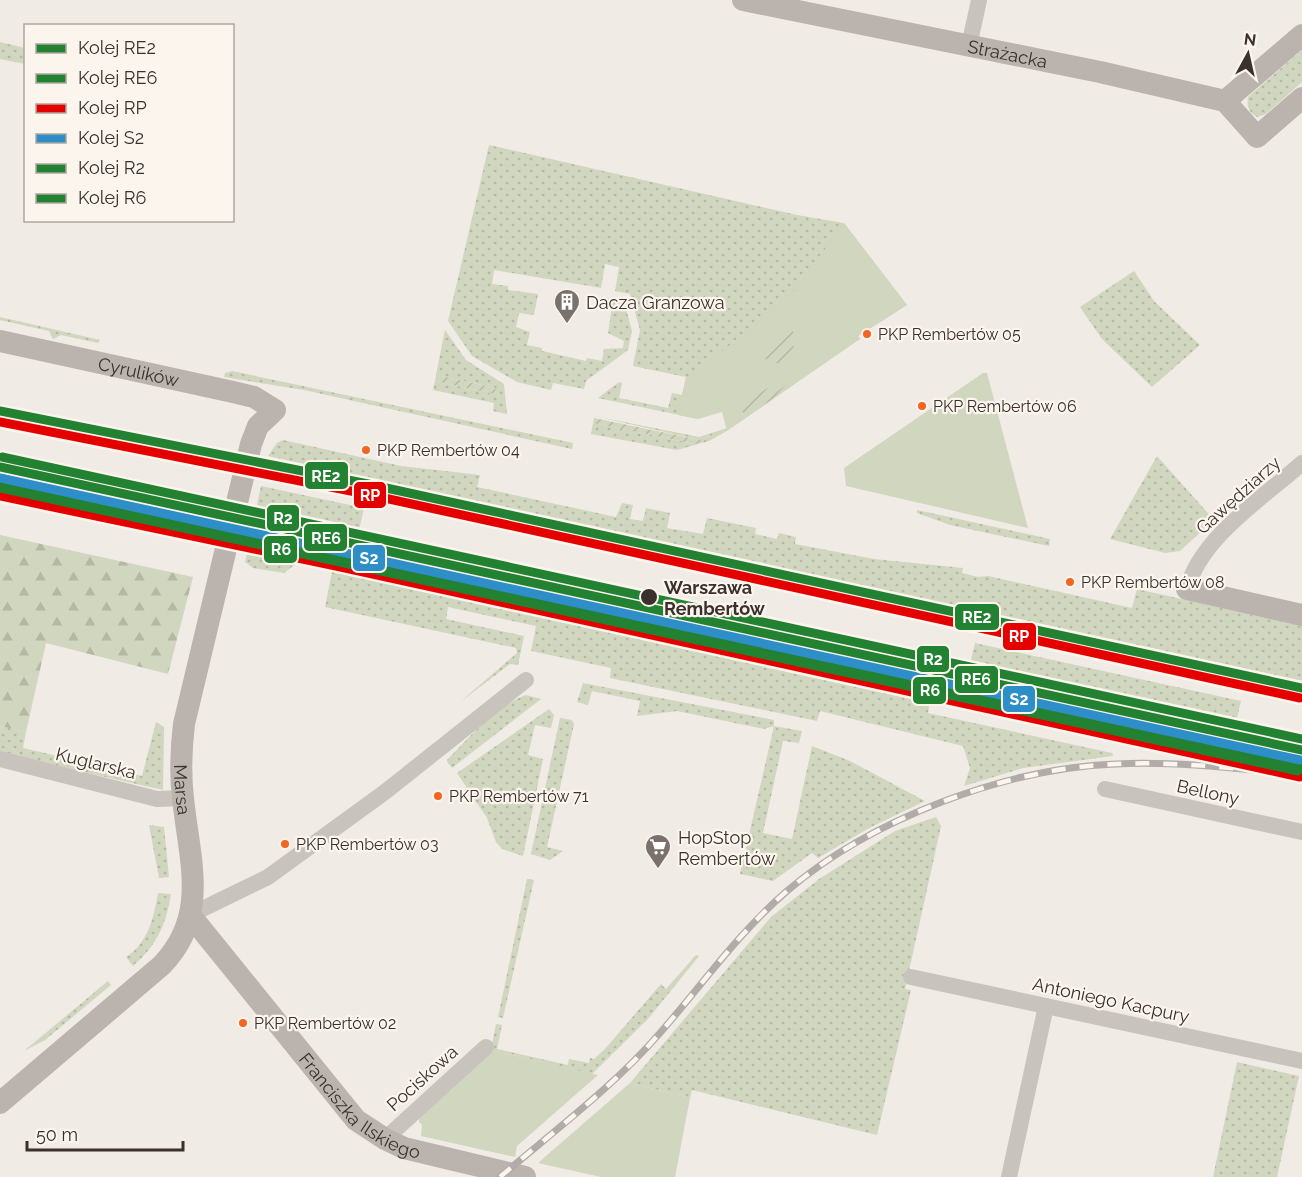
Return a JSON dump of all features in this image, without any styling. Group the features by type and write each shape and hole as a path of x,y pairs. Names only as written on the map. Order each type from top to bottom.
{"main road":[{"name":"Strażacka","path":"743,0 1225,101"},
{"path":"1302,35 1225,101 1257,137 1302,98"},
{"name":"Cyrulików","path":"0,341 233,392 254,398 275,410"},
{"name":"Marsa","path":"0,1103 162,965 180,944 190,915 193,871 183,798 182,750 190,698 251,444 258,426 275,410"},
{"path":"1187,589 1302,615"},
{"name":"Franciszka Ilskiego","path":"190,915 356,1120 385,1139 418,1152 525,1177"}],"street":[{"path":"969,46 979,0"},
{"name":"Gawędziarzy","path":"1187,589 1206,550 1302,463"},
{"path":"190,915 268,877 385,792 526,680"},
{"name":"Kuglarska","path":"0,759 157,799 183,798"},
{"name":"Bellony","path":"1105,789 1302,832"},
{"name":"Antoniego Kacpury","path":"911,977 1302,1061"},
{"path":"1009,1177 1046,1006"},
{"name":"Pociskowa","path":"385,1139 486,1047"}],"green space":[{"path":"0,42 24,48 24,64 0,59"},
{"path":"1302,50 1302,82 1266,114 1257,117 1254,115 1249,109 1248,97"},
{"path":"489,145 797,215 844,223 907,305 858,336 860,339 698,419 598,398 619,382 622,383 619,398 668,408 672,393 682,395 686,377 633,366 640,330 630,294 615,291 619,267 605,264 601,288 494,270 492,284 508,286 508,290 538,294 534,315 519,313 516,327 530,332 527,345 542,348 542,351 586,361 587,358 602,361 604,349 623,348 624,341 608,333 612,307 601,304 602,297 624,301 632,331 628,350 586,381 584,389 553,383 551,390 517,382 472,356 448,321"},
{"path":"844,223 907,305 858,336 860,339 727,431 722,412 698,419 678,415 686,377 691,377 794,291"},
{"path":"1134,271 1154,301 1200,345 1152,387 1102,339 1080,307"},
{"path":"0,317 100,340 98,343 61,335 53,339 49,331 0,320"},
{"path":"445,330 466,360 504,384 507,414 493,411 494,403 433,390 435,381 495,394 496,388 436,375"},
{"path":"793,330 794,357 782,365 756,356"},
{"path":"232,371 573,443 572,449 304,390 224,377 225,373"},
{"path":"983,373 987,373 1028,528 846,486 844,468"},
{"path":"436,375 496,388 495,394 435,381"},
{"path":"773,385 778,391 785,386 787,389 747,417 738,406"},
{"path":"594,416 699,437 727,428 727,431 709,441 677,450 591,434 593,423 695,444 714,434 700,440"},
{"path":"594,418 700,440 715,434 716,436 695,444 593,423"},
{"path":"283,440 401,466 480,475 477,487 616,517 622,503 633,505 630,519 643,521 646,508 670,513 667,528 703,534 707,518 756,528 755,534 777,539 779,533 796,537 795,544 874,559 963,568 962,573 978,577 988,576 1132,608 1137,589 1302,626 1302,681 268,456 277,443"},
{"path":"1157,456 1214,520 1180,551 1165,553 1110,539"},
{"path":"261,486 364,508 358,535 255,514"},
{"path":"917,510 1050,539 1049,546 950,525 917,513"},
{"path":"0,535 193,577 168,674 46,643 26,732 0,726"},
{"path":"249,544 931,696 928,713 1112,753 1113,756 1023,768 964,786 970,768 963,746 820,711 817,721 610,678 611,668 531,651 536,626 448,607 446,619 524,636 518,665 510,664 460,702 517,653 516,648 325,607 333,567 295,559 293,566 284,573 253,568 245,562"},
{"path":"975,643 1241,701 1235,726 969,668"},
{"path":"583,683 774,720 774,726 764,729 677,711 637,716 640,701 592,691 588,705 577,702"},
{"path":"526,695 541,699 452,768 447,760 474,732 493,714"},
{"path":"549,709 554,715 551,728 535,725 528,755 543,759 523,856 502,849 496,842 487,818 457,773"},
{"path":"560,718 572,720 574,724 547,847 563,851 550,860 531,854"},
{"path":"156,722 164,727 163,790 0,753 0,726 26,732 23,748 92,764 97,758 102,760 104,767 111,762 121,764 121,771 142,776"},
{"path":"774,726 802,731 799,743 783,741 763,833 792,839 812,746 850,761 925,801 869,828 818,858 812,853 773,881 740,874"},
{"path":"936,817 941,826 905,989 911,990 877,1135 692,1090 690,1098 630,1083 771,917 819,879 895,831"},
{"path":"149,825 164,827 169,877 159,878"},
{"path":"527,879 534,880 503,1018 498,1017"},
{"path":"158,893 171,894 163,925 154,942 133,966 126,957 140,944 149,929"},
{"path":"696,955 699,956 648,1019 592,1074 491,1050 496,1024 502,1025 497,1049 568,1065 569,1059 589,1063 590,1058 594,1059 604,1050 661,984 666,989"},
{"path":"108,981 111,985 45,1040 24,1051"},
{"path":"491,1050 598,1075 517,1146 515,1157 421,1136 422,1125 419,1117"},
{"path":"1237,1062 1299,1076 1277,1177 1213,1177"},
{"path":"630,1083 690,1098 675,1177 601,1177 538,1163"}],"railway":[{"path":"500,1177 583,1108 642,1053 736,942 769,907 821,865 858,841 899,820 986,787 1030,775 1074,768 1116,764 1162,764 1302,775"}],"rail line":[{"name":"RE2","path":"0,411 368,484 1302,688"},
{"name":"RP","path":"0,422 366,494 1300,698"},
{"name":"R2","path":"2,457 1302,739"},
{"name":"RE6","path":"0,467 1302,750"},
{"name":"S2","path":"0,478 1300,760"},
{"name":"RE2","path":"0,485 338,556 1302,767"},
{"name":"R6","path":"0,488 1298,771"},
{"name":"RP","path":"0,496 336,566 1300,777"}],"place":[{"name":"Dacza Granzowa","path":"567,325"},
{"name":"PKP Rembertów 05","path":"867,334"},
{"name":"PKP Rembertów 06","path":"922,406"},
{"name":"PKP Rembertów 04","path":"366,450"},
{"name":"PKP Rembertów 08","path":"1070,582"},
{"name":"Warszawa Rembertów","path":"649,597"},
{"name":"PKP Rembertów 71","path":"438,796"},
{"name":"PKP Rembertów 03","path":"285,844"},
{"name":"HopStop Rembertów","path":"658,870"},
{"name":"PKP Rembertów 02","path":"243,1023"}]}
